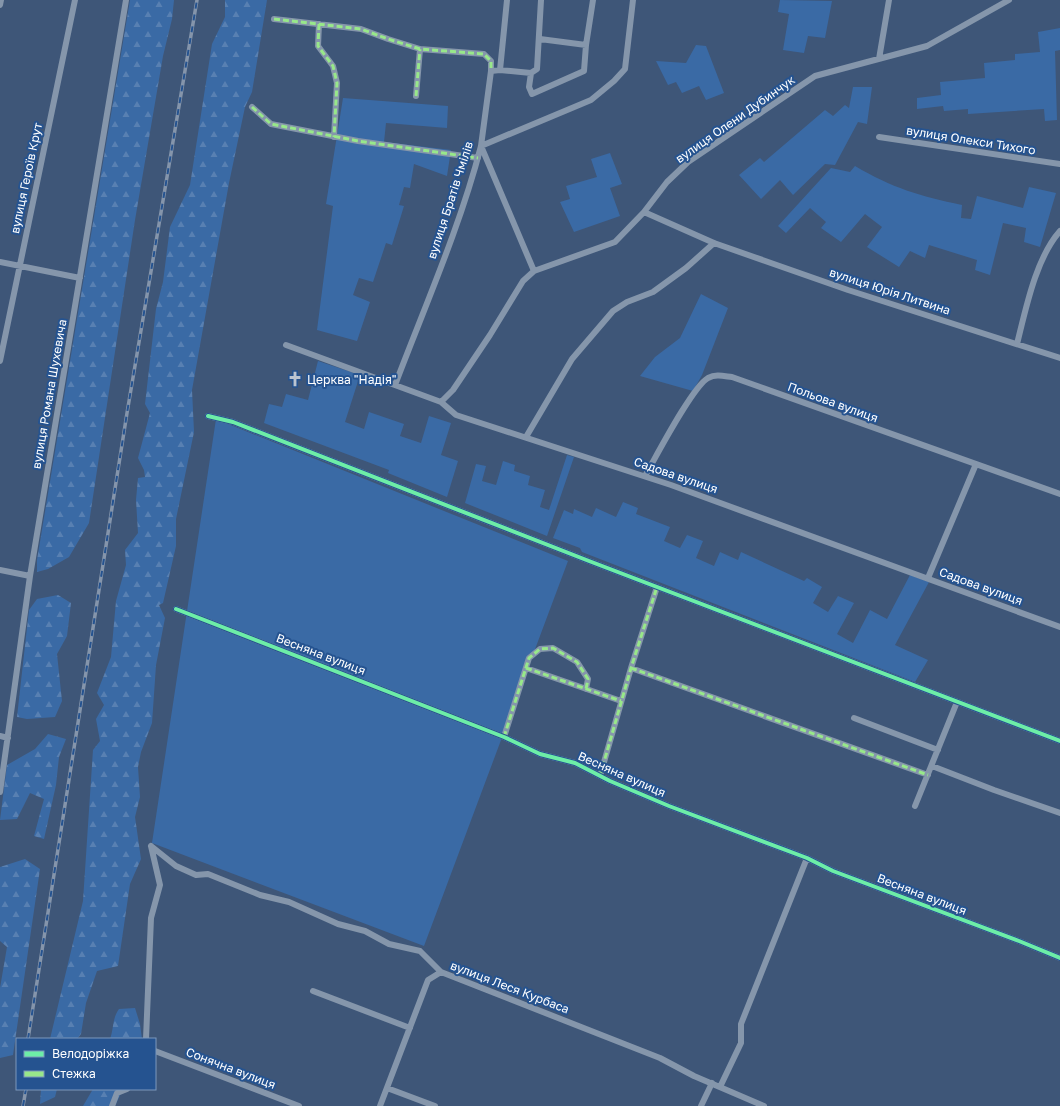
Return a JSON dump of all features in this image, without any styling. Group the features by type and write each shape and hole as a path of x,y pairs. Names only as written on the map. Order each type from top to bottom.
{"street":[{"path":"0,5 1,0"},
{"name":"вулиця Героїв Крут","path":"0,361 75,0"},
{"name":"вулиця Романа Шухевича","path":"0,792 30,576 126,0"},
{"path":"500,70 507,0"},
{"path":"274,19 361,29 420,49 484,54 491,61 490,71 500,70 530,73 537,69 540,39 541,0"},
{"path":"530,73 529,87 532,94 584,71 586,45 593,0"},
{"path":"534,271 481,146 591,100 614,82 625,69 633,0"},
{"path":"879,59 889,0"},
{"name":"вулиця Олени Дубинчук","path":"441,402 453,390 490,335 523,281 534,271 615,242 644,212 667,182 688,162 815,76 927,46 1009,0"},
{"path":"319,24 318,46 333,66 337,83 334,137"},
{"path":"540,39 586,45"},
{"path":"416,96 420,49"},
{"name":"вулиця Братів Чмілів","path":"395,385 457,223 478,158 481,146 490,71"},
{"path":"252,107 271,124 334,137 478,158"},
{"name":"вулиця Олекси Тихого","path":"879,137 1060,164"},
{"name":"вулиця Юрія Литвина","path":"644,212 714,243 848,290 1060,358"},
{"path":"1016,344 1025,310 1044,259 1052,239 1060,230"},
{"path":"526,437 572,359 613,311 627,302 653,292 686,268 714,243"},
{"path":"0,262 80,278"},
{"name":"Садова вулиця","path":"286,345 441,402 456,415 645,476 1060,627"},
{"name":"Польова вулиця","path":"645,476 691,397 707,378 716,375 732,377 1060,494"},
{"path":"208,416 233,422 657,587 1060,741"},
{"path":"928,578 976,464"},
{"path":"0,570 30,576"},
{"path":"600,776 621,701 657,587"},
{"name":"Весняна вулиця","path":"176,609 504,737 540,754 575,763 600,776 690,814 807,858 833,871 1019,941 1060,958"},
{"path":"504,737 529,658 540,649 553,648 577,662 588,679 586,689"},
{"path":"526,668 621,701"},
{"path":"631,668 928,776"},
{"path":"915,806 957,702"},
{"path":"854,718 938,750"},
{"path":"0,736 8,738"},
{"path":"932,766 1060,813"},
{"name":"вулиця Леся Курбаса","path":"146,1038 151,918 160,885 151,846 176,866 196,875 208,874 260,895 289,902 338,924 365,931 389,944 420,951 441,972 660,1058 764,1106"},
{"path":"720,1087 741,1043 741,1024 807,858"},
{"path":"380,1106 428,980 441,972"},
{"path":"313,991 410,1028"},
{"name":"Сонячна вулиця","path":"156,1051 299,1106"},
{"path":"701,1106 712,1083"},
{"path":"387,1088 435,1106"},
{"path":"112,1106 117,1093 124,1090"}],"green space":[{"path":"130,0 174,0 172,19 163,56 135,220 89,523 69,557 48,569 37,572 37,560"},
{"path":"225,0 267,0 252,92 245,107 229,183 192,390 194,432 176,519 176,546 163,603 159,605 165,618 156,665 152,723 141,752 138,767 140,797 135,817 141,859 130,884 118,966 97,971 86,1003 81,1034 78,1038 50,1038 83,901 93,750 100,741 96,719 104,705 97,693 111,657 116,601 126,565 125,550 138,533 136,500 138,478 145,477 144,470 138,458 150,413 145,404 156,309 163,282 170,227 190,185 212,44 225,17"},
{"path":"780,0 832,1 825,38 808,36 804,53 783,50 789,14 778,12"},
{"path":"1060,28 1060,50 1055,51 1057,120 1045,121 1044,109 968,114 968,109 944,111 943,106 917,109 917,98 941,95 940,82 985,78 984,63 1015,60 1015,54 1040,52 1038,32"},
{"path":"696,45 706,46 724,93 706,100 699,86 682,93 676,82 668,85 656,61 686,63"},
{"path":"853,87 872,87 867,124 858,122 835,165 825,164 793,195 780,180 761,199 739,175 760,158 764,162 825,110 833,116 845,105 849,108"},
{"path":"343,98 448,106 447,128 386,123 384,142 451,150 447,176 414,164 410,188 404,187 399,205 404,206 392,245 386,243 373,282 359,278 353,295 370,302 357,341 317,330 333,206 326,204"},
{"path":"610,153 622,184 610,188 620,216 574,232 560,202 570,199 566,186 597,177 591,159"},
{"path":"855,166 894,186 962,205 961,218 971,219 977,196 1023,208 1029,187 1056,193 1040,247 1024,242 1026,228 1003,223 990,275 975,270 977,260 929,245 925,258 910,251 899,267 867,247 882,227 865,214 841,242 821,228 826,222 810,208 786,233 778,226 831,168 850,172"},
{"path":"701,294 728,308 702,375 693,391 640,376 655,357 680,338"},
{"path":"318,361 360,375 345,422 364,429 369,412 404,424 400,436 421,443 429,416 451,423 441,455 458,461 447,497 388,473 389,470 264,423 269,404 282,407 286,394 308,400"},
{"path":"216,419 568,561 424,946 152,843"},
{"path":"567,455 574,457 547,536 465,503 476,464 486,466 482,481 496,485 503,461 515,465 514,471 530,476 528,485 545,490 540,507 549,510"},
{"path":"623,502 638,508 636,514 670,527 664,541 680,548 687,535 703,541 696,558 714,566 720,552 738,560 741,552 804,581 807,578 822,587 813,603 828,612 838,596 854,603 837,634 853,643 870,610 887,619 910,575 929,582 895,645 928,660 915,682 582,552 580,548 553,538 564,510 573,514 574,509 592,517 596,508 616,517"},
{"path":"58,595 71,603 67,636 57,654 62,701 55,717 27,719 17,717 29,610 37,599"},
{"path":"48,734 66,739 59,757 56,785 44,839 34,836 44,799 30,793 17,819 0,820 7,765 35,749"},
{"path":"25,859 40,869 13,1055 0,1058 0,988 7,947 0,941 0,867"},
{"path":"135,1008 140,1024 142,1038 110,1038 115,1016 119,1009"},
{"path":"41,1090 57,1090 55,1097 40,1104"},
{"path":"92,1090 123,1090 115,1106 83,1106"}],"railway":[{"path":"28,1038 127,413 197,0"},
{"path":"23,1106 26,1090"}],"marked path":[{"path":"274,19 361,29 420,49 484,54 491,61 491,71"},
{"path":"319,24 318,46 333,66 337,83 334,137"},
{"path":"416,96 420,49"},
{"path":"252,107 271,124 358,141 478,158"},
{"path":"600,776 631,668 657,587"},
{"path":"504,737 529,658 540,649 553,648 577,662 588,679 586,689"},
{"path":"526,668 621,701"},
{"path":"631,668 928,775"}],"cycle path":[{"path":"208,416 233,422 589,561 1060,741"},
{"path":"176,609 504,737 540,754 575,763 610,781 669,806 807,858 833,871 1019,941 1060,958"}],"place":[{"name":"Церква \"Надія\"","path":"295,379"}]}
